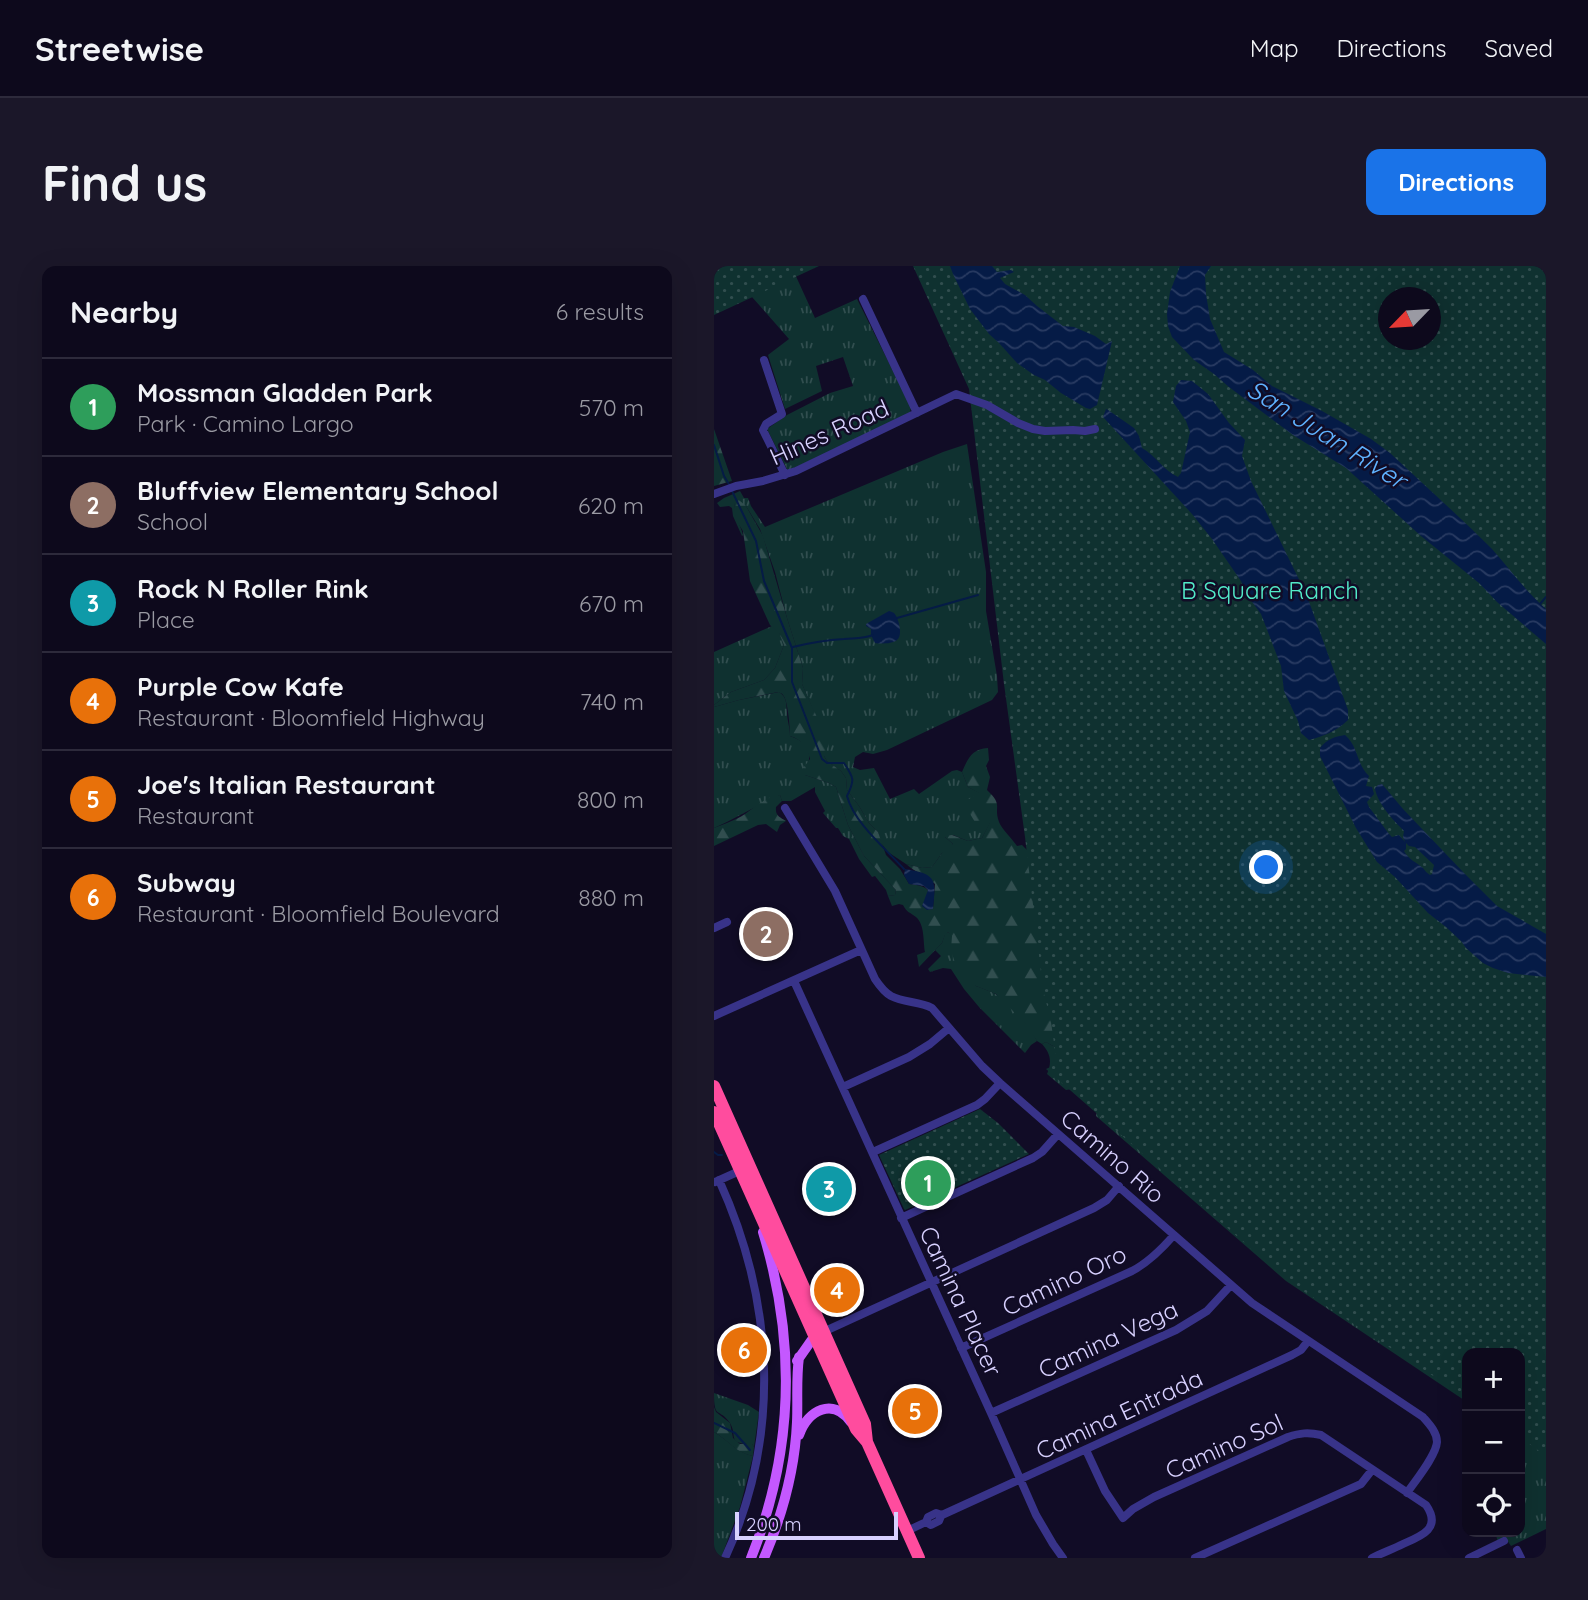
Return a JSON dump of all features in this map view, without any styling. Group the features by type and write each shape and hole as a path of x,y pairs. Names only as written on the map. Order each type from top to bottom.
{"highway":[{"path":"714,1086 745,1168 819,1335 856,1429 867,1442 919,1558"},
{"path":"714,1112 745,1168 753,1201 865,1424 867,1442"}],"main road":[{"path":"753,1201 775,1276 783,1326 786,1370 783,1440"},
{"path":"751,1558 772,1497 791,1376 799,1357 819,1335"},
{"path":"764,1558 778,1521 794,1448 799,1357"},
{"path":"794,1448 804,1423 819,1410 838,1410 856,1429"}],"street":[{"path":"863,299 917,413"},
{"path":"764,360 782,414 766,424 763,430 785,475"},
{"name":"Hines Road","path":"714,494 785,475 956,394 987,405 1033,429 1095,429"},
{"name":"Camino Rio","path":"785,808 835,891 875,979 891,996 932,1008 1000,1083 1231,1285 1261,1309 1423,1417 1433,1427 1437,1442 1433,1454 1407,1493"},
{"path":"714,928 727,922"},
{"path":"714,1016 861,950"},
{"name":"Camina Placer","path":"794,981 1036,1515 1063,1558"},
{"path":"843,1087 909,1057 949,1028"},
{"path":"873,1152 977,1105 1000,1083"},
{"path":"901,1218 1033,1158 1058,1134"},
{"path":"725,1558 740,1521 755,1467 762,1415 764,1367 760,1316 752,1272 737,1223 716,1181 745,1168"},
{"path":"819,1335 1094,1209 1107,1200 1119,1186"},
{"name":"Camino Oro","path":"961,1348 1138,1268 1157,1255 1174,1235"},
{"name":"Camina Vega","path":"991,1413 1176,1330 1207,1311 1231,1285"},
{"name":"Camina Entrada","path":"907,1531 926,1522 928,1517 936,1513 941,1516 1293,1355 1308,1341"},
{"name":"Camino Sol","path":"1086,1450 1105,1491 1123,1518 1154,1497 1298,1433 1321,1435 1426,1505 1431,1512 1432,1519 1426,1533 1372,1558"},
{"path":"1195,1558 1361,1484 1373,1470"},
{"path":"1469,1558 1504,1541"}],"green space":[{"path":"714,266 819,266 714,315"},
{"name":"B Square Ranch","path":"913,266 1546,266 1546,1456 1525,1441 1525,1348 1462,1348 1462,1395 1288,1281 1046,1069 1057,1064 1043,989 969,389"},
{"path":"794,272 815,318 857,299 911,407 910,413 788,471 767,429 787,415 830,393 853,386 843,357 816,366 822,391 785,409 768,355 789,339 752,297"},
{"path":"714,429 732,481 714,486"},
{"path":"967,444 986,572 986,611 998,692 992,700 887,750 873,754 863,752 855,757 853,767 860,770 874,768 890,799 914,789 919,794 957,770 962,772 968,787 980,793 980,822 991,821 982,838 968,841 953,835 945,837 953,844 932,867 922,868 906,864 888,852 881,843 878,832 847,790 846,778 824,756 817,719 802,684 803,668 760,529 746,506 735,503 742,536 732,508 720,507 717,503 740,491 744,498 748,498 765,527"},
{"path":"740,501 746,506 763,536 803,668 802,684 829,744 824,756 846,778 847,790 878,832 886,855 900,869 909,884 927,890 933,909 935,884 906,864 922,868 932,867 944,848 953,844 944,836 952,835 968,841 982,838 990,822 975,822 967,809 969,799 979,793 968,787 962,772 971,755 988,748 989,760 986,766 990,777 987,790 997,803 999,822 1017,846 1022,845 1031,854 1060,1050 1046,1042 1042,1044 1037,1041 1024,1022 996,994 976,986 954,960 951,950 952,936 948,932 942,943 919,967 917,955 925,952 921,924 903,905 892,906 888,896 895,895 896,890 864,856 848,825 836,787 805,775 804,767 810,759 809,754 798,739 790,736 787,708 782,694 778,692 714,707 731,692 764,680 775,668 784,645 779,633 770,625 750,581 743,531 736,520 734,509 735,503"},
{"path":"772,626 779,632 784,645 775,668 764,680 731,692 714,705 714,652"},
{"path":"779,692 786,701 790,736 803,743 808,751 809,762 805,775 836,787 848,825 864,856 896,890 895,895 888,896 886,890 859,859 849,839 843,836 823,813 825,811 815,787 791,801 782,801 780,795 714,828 714,707"},
{"path":"780,795 782,801 776,807 776,812 786,821 780,825 777,832 766,824 758,825 714,846 714,828"},
{"path":"948,932 952,935 976,986 1002,999 1020,1016 1034,1035 1037,1041 1025,1053 979,1007 951,969 943,968 930,972 928,969 941,956 935,950"},
{"path":"1046,1042 1060,1050 1462,1382 1462,1399 1286,1281 1096,1116 1098,1106 1078,1088 1066,1090 1047,1074 1050,1058 1042,1044"},
{"path":"980,1109 1029,1154 905,1210 879,1155"},
{"path":"714,1393 748,1405 759,1412 754,1447 752,1444 736,1441 730,1423 716,1410"},
{"path":"1525,1406 1546,1411 1546,1529 1511,1546 1505,1537 1525,1537"},
{"path":"714,1407 716,1412 730,1423 733,1438 740,1444 752,1444 753,1456 737,1449 714,1432"},
{"path":"714,1432 737,1449 753,1456 740,1507 721,1558 714,1558"}],"water":[{"path":"950,266 992,266 997,272 1011,270 1014,272 1000,278 1005,284 1025,295 1063,326 1074,327 1106,344 1112,341 1097,405 1086,408 1017,363 970,309"},
{"name":"San Juan River","path":"1180,266 1211,266 1205,275 1206,294 1210,319 1224,352 1272,386 1322,411 1390,453 1492,549 1546,609 1546,644 1346,468 1293,435 1194,360 1172,337 1168,326 1170,292"},
{"path":"1181,380 1192,381 1208,394 1245,440 1242,456 1251,481 1307,596 1348,710 1348,720 1325,735 1309,740 1301,733 1284,691 1281,666 1261,614 1212,539 1103,417 1106,409 1134,428 1142,448 1178,477 1190,432 1173,402 1176,386"},
{"path":"889,611 894,613 897,619 899,638 889,643 875,643 871,629 866,624"},
{"path":"1345,735 1369,776 1366,786 1372,787 1374,794 1367,802 1369,807 1389,834 1392,837 1399,835 1405,842 1404,831 1386,811 1376,794 1375,788 1382,784 1497,906 1546,934 1546,977 1508,973 1483,963 1377,862 1356,828 1320,756 1320,748 1323,745 1331,739","holes":["1406,843 1415,847 1434,865 1432,874 1410,859 1404,851"]},
{"path":"905,869 923,873 932,880 933,909 927,910 922,906 928,890 924,886 909,884 904,875"}],"waterway":[{"path":"714,445 730,486"},
{"path":"732,491 756,541 764,581 792,648 792,682 822,759 827,763 844,763 852,779 847,796 856,816 904,869"},
{"path":"897,618 978,595"},
{"path":"1540,604 1546,597"},
{"path":"793,647 873,635"},
{"path":"714,1152 722,1155"},
{"path":"714,1423 735,1433 750,1450"}],"place":[{"name":"Bluffview Elementary School","path":"766,934"},
{"name":"Mossman Gladden Park","path":"928,1183"},
{"name":"Rock N Roller Rink","path":"829,1189"},
{"name":"Purple Cow Kafe","path":"837,1290"},
{"name":"Subway","path":"744,1350"},
{"name":"Joe's Italian Restaurant","path":"915,1411"}]}
